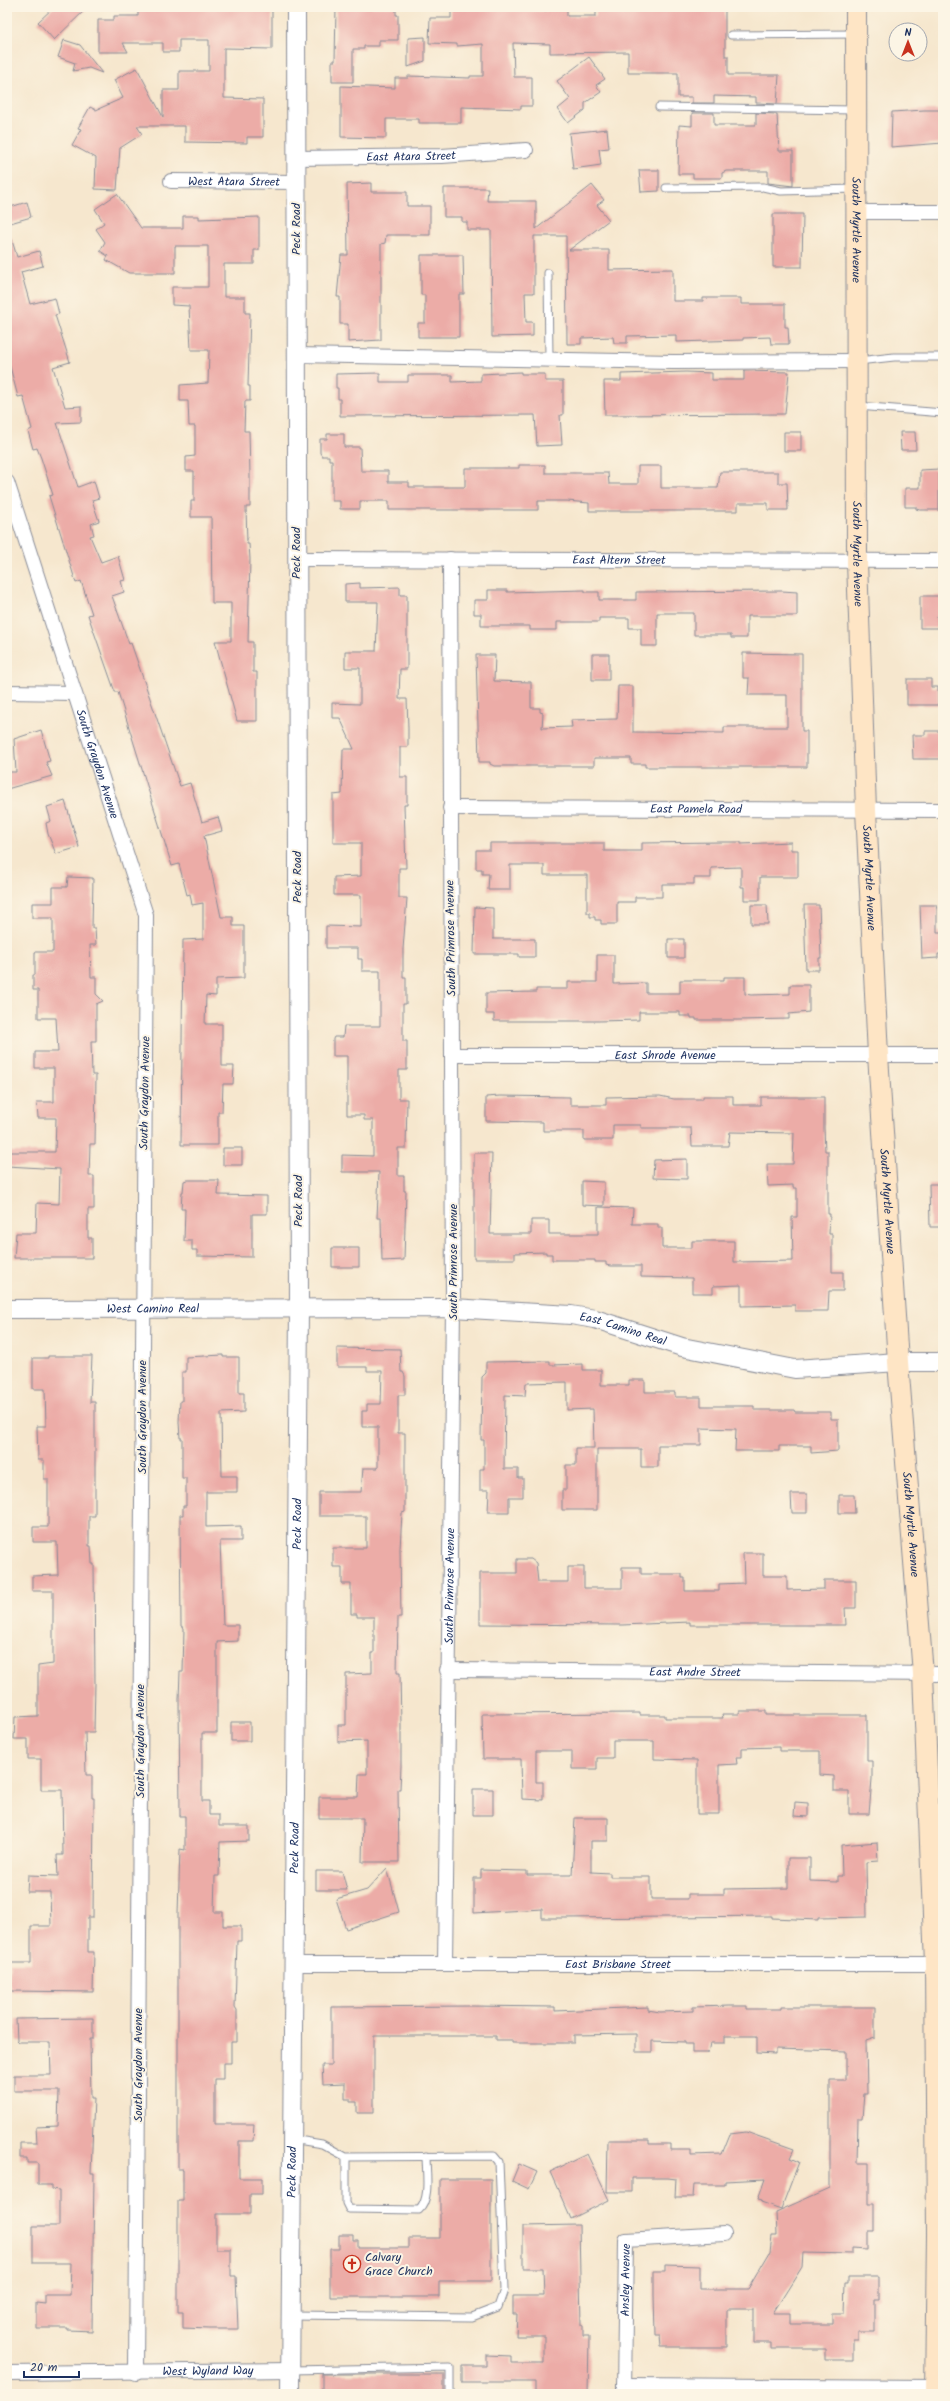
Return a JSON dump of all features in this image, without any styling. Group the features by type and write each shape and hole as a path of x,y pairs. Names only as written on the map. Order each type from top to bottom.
{"main road":[{"name":"South Myrtle Avenue","path":"856,7 857,562 866,810 878,1055 898,1362 923,1674 939,1964 940,2234 934,2391"}],"street":[{"name":"Peck Road","path":"290,2394 299,1309 296,559 296,7"},
{"name":"East Atara Street","path":"296,158 442,156 526,150"},
{"name":"West Atara Street","path":"171,180 296,182"},
{"path":"857,212 943,212"},
{"path":"296,355 674,362 857,361"},
{"name":"South Graydon Avenue","path":"7,482 146,916 136,2373"},
{"name":"East Altern Street","path":"296,559 857,562 943,560"},
{"name":"South Primrose Avenue","path":"445,1964 447,1670 453,1308 450,559"},
{"path":"7,692 74,693"},
{"name":"East Pamela Road","path":"450,808 943,810"},
{"name":"East Shrode Avenue","path":"452,1055 943,1055"},
{"name":"East Camino Real","path":"299,1309 453,1308 583,1317 682,1347 794,1369 898,1362 943,1362"},
{"name":"West Camino Real","path":"7,1309 299,1309"},
{"name":"East Andre Street","path":"447,1670 943,1674"},
{"name":"East Brisbane Street","path":"293,1964 939,1964"},
{"name":"Ansley Avenue","path":"624,2389 626,2240 724,2234"},
{"name":"West Wyland Way","path":"7,2373 136,2373 290,2370"},
{"path":"624,2389 934,2391"}],"lane":[{"path":"731,35 856,34"},
{"path":"659,107 857,110"},
{"path":"666,188 763,187 781,191 857,188"},
{"path":"548,273 549,360"},
{"path":"857,361 894,357 943,357"},
{"path":"857,406 943,413"},
{"path":"290,2315 472,2317 498,2307 504,2290 499,2162 494,2156 346,2157 322,2144 292,2139"},
{"path":"346,2157 346,2203 349,2208 418,2210 424,2206 426,2198 426,2156"},
{"path":"290,2370 450,2367 450,2394"}],"building":[{"path":"54,7 88,7 54,40 38,22"},
{"path":"138,7 272,8 272,49 224,48 224,98 263,99 263,137 247,137 247,143 185,142 185,126 137,126 142,134 120,148 117,190 95,189 96,158 72,145 81,129 78,128 90,107 96,110 123,98 114,80 137,68 163,117 163,90 179,90 179,71 209,71 209,40 179,40 179,52 163,52 163,43 123,43 128,52 98,52 98,20 114,20 114,16 138,16"},
{"path":"336,7 396,7 396,15 398,15 398,40 379,40 379,46 364,46 364,49 353,49 353,82 332,82 332,61 335,61"},
{"path":"451,7 499,7 499,10 546,11 546,7 567,7 567,16 596,16 596,7 725,7 725,56 728,56 728,75 779,75 777,104 756,103 756,97 714,96 714,103 692,103 692,97 678,97 678,73 628,73 628,52 550,53 550,44 513,43 514,77 532,77 532,106 521,106 521,109 461,107 461,123 419,123 419,119 386,119 386,138 341,137 341,86 395,88 395,78 408,78 408,76 470,78 470,76 483,76 483,44 457,46 457,44 429,43 430,18 451,18"},
{"path":"425,37 425,61 408,67 408,38"},
{"path":"64,40 80,45 102,73 89,68 73,71 75,63 58,57"},
{"path":"589,57 605,79 596,85 601,92 585,103 585,110 568,123 558,109 570,99 557,81"},
{"path":"943,110 943,143 891,147 892,112"},
{"path":"692,113 714,113 714,125 756,125 756,113 777,114 779,151 793,151 793,186 768,183 768,171 726,171 722,173 722,178 693,178 693,174 678,174 679,125 692,126"},
{"path":"607,129 609,148 599,149 601,165 573,169 569,133"},
{"path":"639,170 659,170 659,191 641,192"},
{"path":"371,183 371,192 407,192 407,206 430,206 430,235 386,235 385,243 381,244 381,340 348,342 348,324 340,324 340,297 337,297 341,255 348,255 347,184"},
{"path":"592,185 604,200 597,205 609,220 569,250 609,250 609,270 673,269 673,301 703,301 703,298 741,298 741,304 785,304 785,327 788,327 789,344 771,344 770,337 743,338 743,340 676,342 676,335 627,336 627,343 614,343 613,337 581,338 581,344 567,344 566,236 534,236 534,293 525,293 526,322 533,322 533,336 492,337 491,230 467,230 467,222 462,222 462,217 444,217 444,188 488,188 487,201 536,201 536,229"},
{"path":"117,194 141,228 183,228 183,216 199,216 199,219 259,217 259,250 254,250 254,264 224,264 224,297 245,297 245,313 250,313 248,386 250,386 250,401 245,401 244,431 249,431 250,476 250,507 246,507 247,544 249,544 250,559 248,642 253,642 253,672 257,672 257,721 237,721 215,641 231,641 231,603 212,603 211,517 191,517 191,501 194,501 194,471 186,471 186,457 195,456 195,426 189,426 188,401 180,401 180,385 208,383 209,350 191,350 189,306 172,305 172,287 208,287 208,246 175,246 175,273 129,273 106,260 108,256 100,251 105,242 96,229 104,223 95,209"},
{"path":"27,202 31,217 7,224 7,208"},
{"path":"773,214 803,214 802,267 773,267"},
{"path":"7,237 11,237 17,257 39,251 43,266 21,272 30,304 55,298 59,314 55,315 70,362 53,367 65,407 81,406 81,422 57,423 78,487 94,481 99,498 92,500 99,521 91,524 94,535 90,536 101,562 118,556 125,580 121,581 124,592 112,596 129,644 131,643 180,786 190,783 202,822 218,817 222,831 204,836 221,917 233,917 233,926 244,926 244,978 216,979 216,996 206,995 205,1024 222,1024 222,1066 234,1066 233,1084 223,1084 222,1112 218,1112 218,1145 181,1145 183,940 203,939 203,903 192,905 190,894 187,895 179,864 172,866 118,692 115,692 88,615 92,614 81,581 76,583 49,496 53,495 41,458 37,448 33,449 28,431 32,429 23,396 18,397 7,355"},
{"path":"421,255 463,255 464,294 459,294 459,337 418,337 418,323 425,323 425,295 421,295"},
{"path":"744,371 789,372 785,414 605,415 604,381 621,381 621,374 686,372 712,373 712,380 744,380"},
{"path":"521,372 521,374 545,374 545,381 563,381 563,415 560,415 562,445 537,446 535,415 340,416 340,399 338,399 338,388 336,388 336,374 380,373 380,382 408,382 408,375 452,375 452,382 481,381 481,374"},
{"path":"784,432 801,432 801,451 784,451"},
{"path":"900,432 915,432 916,450 901,450"},
{"path":"327,434 344,434 344,447 360,447 361,471 388,471 388,482 409,482 409,487 465,487 465,468 519,468 519,465 545,465 545,473 608,473 609,484 638,484 638,466 661,466 661,488 718,488 720,472 778,472 778,483 787,483 788,510 768,510 768,503 738,503 738,511 589,511 589,503 567,501 538,501 538,510 389,510 389,501 360,501 360,509 340,509 340,501 332,501 332,460 329,460 329,456 322,456 320,453 320,439 327,439"},
{"path":"939,469 939,510 920,510 916,509 916,507 905,507 905,488 920,488 920,470"},
{"path":"360,583 360,588 400,587 400,595 407,595 407,669 400,669 399,699 407,699 408,728 408,747 400,747 400,777 407,777 407,805 404,805 406,868 399,868 399,898 407,898 403,949 403,977 406,977 406,1004 403,1004 403,1041 407,1041 407,1070 399,1070 399,1099 407,1099 406,1148 398,1148 398,1176 404,1176 404,1191 406,1191 404,1260 382,1261 381,1218 377,1218 379,1172 342,1172 342,1155 373,1156 373,1120 364,1120 364,1115 347,1115 347,1056 333,1056 333,1039 334,1037 343,1037 344,1026 380,1026 380,971 362,971 362,959 358,959 358,948 326,948 326,926 361,927 361,895 334,895 334,877 361,876 361,843 333,843 333,795 342,794 343,749 354,749 340,718 332,718 332,703 360,704 360,668 345,668 345,651 376,651 378,602 345,602 345,584"},
{"path":"488,590 507,590 507,592 585,590 585,592 599,592 599,600 636,600 636,592 797,592 797,616 747,616 747,638 731,638 731,635 694,635 694,613 657,613 657,646 641,646 641,628 629,628 629,618 599,618 599,622 557,622 557,630 530,630 530,626 481,626 481,614 474,614 474,600 488,600"},
{"path":"920,596 943,596 943,616 937,616 938,628 920,628"},
{"path":"743,653 802,654 802,731 807,731 807,767 645,767 645,764 631,764 631,758 594,758 594,766 494,766 490,764 490,762 479,762 476,655 495,655 494,681 531,682 531,708 540,708 540,712 543,713 542,728 572,727 571,720 617,719 618,686 633,686 633,732 724,733 724,727 787,727 787,695 748,695 749,678 743,678"},
{"path":"592,654 609,654 609,680 592,680"},
{"path":"907,679 931,679 931,687 938,687 938,705 907,705"},
{"path":"41,730 50,761 46,762 52,776 7,789 7,772 16,772 14,739"},
{"path":"925,731 943,731 943,759 913,759 912,735 925,735"},
{"path":"65,801 79,847 56,854 48,834 46,823 51,821 47,807"},
{"path":"741,842 741,844 791,842 791,850 798,850 798,877 760,877 760,900 744,900 744,887 741,887 741,867 711,868 711,878 694,878 694,884 662,884 662,897 635,897 635,902 617,902 617,924 601,924 601,920 595,920 595,917 590,917 590,913 587,913 587,875 544,875 544,865 510,865 510,890 488,890 489,874 482,874 482,869 476,869 476,850 490,850 490,843 604,843 604,851 642,851 642,843"},
{"path":"68,877 93,878 92,928 95,928 96,945 90,945 91,977 96,977 96,994 103,1001 96,1004 96,1041 91,1041 92,1075 96,1075 95,1144 90,1144 89,1176 94,1176 94,1209 88,1209 88,1238 92,1238 92,1258 14,1258 16,1233 36,1233 37,1203 59,1204 60,1169 7,1166 7,1152 55,1152 56,1118 38,1118 37,1102 54,1102 54,1068 35,1068 35,1052 58,1052 56,1018 38,1018 38,990 33,990 33,975 35,975 35,952 53,952 53,918 32,918 32,903 53,903 53,887 67,887"},
{"path":"751,905 767,905 768,924 751,924"},
{"path":"804,905 819,905 821,958 819,958 819,970 806,970"},
{"path":"920,905 936,905 937,932 943,932 943,954 938,954 938,958 922,959"},
{"path":"475,907 493,908 493,939 535,939 535,957 519,957 519,954 474,954"},
{"path":"668,939 684,939 684,958 668,958"},
{"path":"597,955 614,955 614,984 646,983 646,993 680,993 680,980 724,980 724,977 745,977 745,994 751,995 790,994 790,985 809,985 809,1012 789,1014 789,1019 696,1020 696,1018 691,1018 691,1016 680,1016 680,1012 639,1012 639,1020 598,1021 494,1021 494,1014 486,1014 486,993 536,992 536,989 568,989 568,982 597,982"},
{"path":"660,1096 674,1099 703,1099 703,1096 733,1096 733,1105 761,1105 761,1097 824,1097 825,1151 828,1151 828,1214 830,1214 829,1234 832,1234 832,1272 843,1272 843,1291 829,1291 828,1311 795,1311 795,1305 741,1306 741,1285 713,1286 713,1293 692,1293 692,1278 641,1277 641,1266 610,1266 606,1265 606,1262 595,1262 595,1260 552,1260 552,1254 546,1254 546,1252 515,1253 515,1259 474,1259 474,1153 492,1153 490,1234 531,1234 531,1220 549,1220 549,1234 598,1234 598,1207 633,1208 632,1224 658,1224 658,1228 662,1228 662,1248 692,1248 692,1241 734,1241 734,1262 793,1261 792,1217 797,1217 797,1188 793,1188 793,1185 768,1186 767,1164 793,1164 794,1133 730,1132 728,1146 692,1146 691,1128 641,1128 641,1125 613,1125 613,1140 584,1140 584,1131 543,1131 543,1122 486,1121 486,1097 570,1097 570,1105 606,1105 606,1097"},
{"path":"223,1148 242,1148 242,1165 223,1165"},
{"path":"687,1159 687,1179 653,1178 654,1160"},
{"path":"219,1180 218,1195 267,1196 267,1214 252,1214 252,1257 197,1256 197,1250 192,1250 192,1241 184,1241 185,1209 181,1209 184,1181"},
{"path":"582,1181 604,1182 604,1206 582,1205"},
{"path":"929,1184 943,1184 943,1227 930,1227"},
{"path":"332,1248 359,1248 359,1267 332,1267"},
{"path":"337,1348 400,1349 401,1372 403,1372 405,1376 405,1395 398,1395 398,1433 405,1433 405,1512 402,1513 400,1549 401,1617 398,1617 397,1673 400,1673 401,1725 400,1789 398,1789 399,1862 362,1862 363,1818 319,1818 319,1797 358,1797 359,1774 367,1774 367,1741 338,1742 338,1725 346,1725 346,1674 372,1673 372,1653 374,1653 374,1617 357,1617 357,1614 351,1614 351,1584 342,1584 342,1567 333,1567 333,1548 366,1548 366,1516 319,1516 319,1492 361,1492 363,1468 378,1468 378,1427 362,1427 362,1411 367,1411 367,1404 381,1404 382,1371 367,1371 367,1367 337,1367"},
{"path":"223,1355 223,1357 239,1357 239,1393 244,1393 244,1412 221,1413 222,1476 237,1476 237,1492 206,1492 206,1527 241,1526 241,1541 220,1541 223,1625 238,1625 238,1641 217,1642 217,1733 202,1733 202,1801 209,1801 209,1815 219,1815 219,1826 249,1826 249,1841 220,1842 219,1876 215,1876 214,1912 223,1912 223,1926 241,1926 241,1941 237,1941 235,2007 237,2010 237,2042 231,2042 231,2063 223,2063 223,2079 215,2079 215,2124 254,2124 253,2141 239,2141 239,2178 262,2178 262,2194 250,2194 250,2214 216,2214 216,2249 231,2249 231,2276 236,2276 238,2329 183,2328 183,2312 178,2312 178,2200 183,2200 183,2169 178,2169 178,1914 180,1849 185,1850 185,1816 180,1816 179,1699 180,1672 183,1672 184,1628 181,1626 180,1515 183,1515 183,1506 186,1506 186,1478 182,1478 182,1438 180,1438 179,1422 180,1401 182,1401 182,1372 186,1372 186,1357"},
{"path":"48,1356 92,1356 90,1402 95,1402 95,1516 89,1516 89,1546 91,1546 92,1564 94,1564 95,1683 94,1732 85,1732 86,1775 92,1775 92,1798 94,1798 93,1917 88,1917 88,1952 94,1952 93,1992 11,1991 9,1983 10,1963 31,1963 31,1926 51,1926 50,1892 27,1892 28,1875 58,1876 57,1855 63,1855 62,1790 41,1790 41,1759 28,1759 28,1739 14,1739 15,1717 38,1716 38,1666 53,1664 53,1591 32,1591 32,1576 58,1575 57,1542 33,1542 33,1527 48,1527 48,1479 44,1479 44,1460 38,1460 37,1426 46,1426 45,1389 33,1389 33,1358 48,1358"},
{"path":"550,1361 550,1365 583,1364 583,1370 601,1370 601,1385 629,1385 629,1380 645,1380 645,1392 675,1392 675,1397 701,1397 701,1406 754,1406 754,1410 831,1412 831,1419 838,1419 838,1451 811,1453 811,1446 779,1446 779,1451 735,1451 736,1429 701,1428 701,1445 658,1445 658,1467 641,1467 641,1449 597,1449 597,1510 562,1510 562,1490 566,1490 566,1465 576,1465 576,1448 594,1448 593,1409 567,1410 567,1382 526,1383 525,1396 505,1395 504,1469 518,1469 518,1478 523,1478 523,1497 509,1497 509,1512 488,1512 489,1490 480,1490 480,1469 484,1469 484,1440 481,1440 482,1377 486,1373 486,1362"},
{"path":"791,1494 807,1494 807,1513 792,1513"},
{"path":"839,1495 854,1495 855,1513 839,1513"},
{"path":"743,1553 763,1553 763,1576 787,1576 787,1590 824,1589 824,1580 856,1580 856,1608 845,1608 846,1625 690,1625 690,1622 622,1625 480,1624 480,1573 517,1573 517,1559 531,1559 536,1563 538,1582 568,1582 568,1567 584,1567 584,1588 622,1588 622,1567 641,1567 641,1574 682,1574 682,1578 685,1578 685,1591 719,1591 719,1584 744,1583"},
{"path":"740,1711 766,1711 766,1715 867,1715 867,1761 872,1761 869,1814 849,1814 849,1791 834,1791 834,1776 820,1775 820,1751 779,1751 779,1747 742,1748 742,1757 736,1757 737,1764 719,1765 719,1814 697,1814 697,1760 654,1759 654,1741 613,1741 613,1758 597,1758 597,1769 572,1769 572,1751 536,1751 536,1782 543,1782 543,1800 522,1799 521,1759 483,1759 482,1714 640,1713 640,1715 665,1715 665,1718 723,1718 722,1714 740,1714"},
{"path":"231,1722 250,1722 250,1741 231,1741"},
{"path":"473,1789 493,1789 493,1815 473,1815"},
{"path":"795,1802 808,1803 808,1817 794,1816"},
{"path":"575,1818 608,1818 608,1841 591,1841 591,1872 610,1873 610,1877 651,1877 651,1899 688,1899 688,1894 724,1894 724,1889 788,1888 788,1858 810,1858 810,1881 838,1882 838,1876 842,1876 841,1845 877,1842 878,1861 866,1862 867,1917 818,1918 818,1920 772,1918 772,1916 542,1918 542,1909 474,1913 474,1878 481,1878 481,1870 527,1871 527,1875 572,1875"},
{"path":"387,1868 399,1912 346,1929 336,1899 367,1890"},
{"path":"316,1871 342,1871 347,1890 316,1890"},
{"path":"730,2006 747,2006 747,2009 781,2009 781,2007 875,2007 875,2038 866,2041 867,2094 864,2094 862,2118 858,2118 857,2163 869,2163 869,2204 874,2204 874,2232 868,2232 868,2249 852,2248 852,2254 803,2253 802,2267 773,2313 791,2313 791,2324 832,2324 832,2313 844,2313 845,2283 848,2283 848,2277 879,2277 879,2298 874,2298 874,2332 858,2332 858,2341 853,2341 853,2360 825,2360 825,2349 771,2349 771,2343 754,2343 754,2309 727,2309 727,2347 661,2347 660,2335 655,2335 654,2295 654,2271 665,2271 665,2265 700,2266 700,2289 748,2289 770,2252 772,2236 777,2236 776,2212 830,2188 830,2080 846,2080 846,2051 776,2049 776,2054 757,2053 757,2036 725,2036 725,2043 710,2043 708,2053 692,2053 692,2044 685,2044 685,2042 652,2041 652,2052 636,2052 636,2034 574,2035 574,2043 512,2043 512,2040 496,2040 496,2036 374,2036 374,2113 357,2113 357,2102 350,2102 350,2099 345,2099 345,2083 323,2084 322,2065 331,2065 331,2007 555,2007 555,2011 648,2007 648,2010 660,2012 693,2011 693,2007"},
{"path":"93,2018 93,2039 90,2039 91,2098 94,2098 91,2173 94,2173 92,2331 68,2330 68,2328 36,2328 36,2303 45,2304 45,2295 70,2295 71,2263 33,2263 33,2226 59,2226 59,2190 51,2189 51,2185 38,2185 38,2163 27,2163 27,2158 20,2158 20,2143 37,2143 36,2127 58,2126 59,2091 14,2091 14,2075 51,2075 50,2042 19,2042 17,2040 16,2019"},
{"path":"746,2132 794,2149 790,2158 799,2162 781,2209 761,2202 762,2200 758,2199 765,2179 725,2181 725,2185 694,2185 693,2197 675,2197 676,2179 668,2178 632,2178 632,2192 607,2192 608,2140 649,2140 649,2144 671,2144 671,2150 691,2150 691,2155 722,2154 730,2134"},
{"path":"587,2154 609,2200 571,2219 550,2172"},
{"path":"519,2164 537,2172 529,2189 512,2181"},
{"path":"440,2179 491,2179 491,2281 439,2281 439,2297 330,2297 330,2249 339,2249 339,2235 353,2235 353,2240 358,2240 358,2248 409,2248 409,2238 440,2238"},
{"path":"579,2225 581,2325 583,2326 583,2336 589,2336 588,2394 535,2394 535,2382 462,2382 462,2365 486,2365 486,2355 511,2356 511,2363 544,2363 544,2336 516,2336 517,2314 513,2314 513,2296 544,2296 543,2268 523,2268 523,2226"},
{"path":"322,2374 444,2374 444,2394 322,2394"}],"place":[{"name":"Calvary Grace Church","path":"352,2264"}]}
